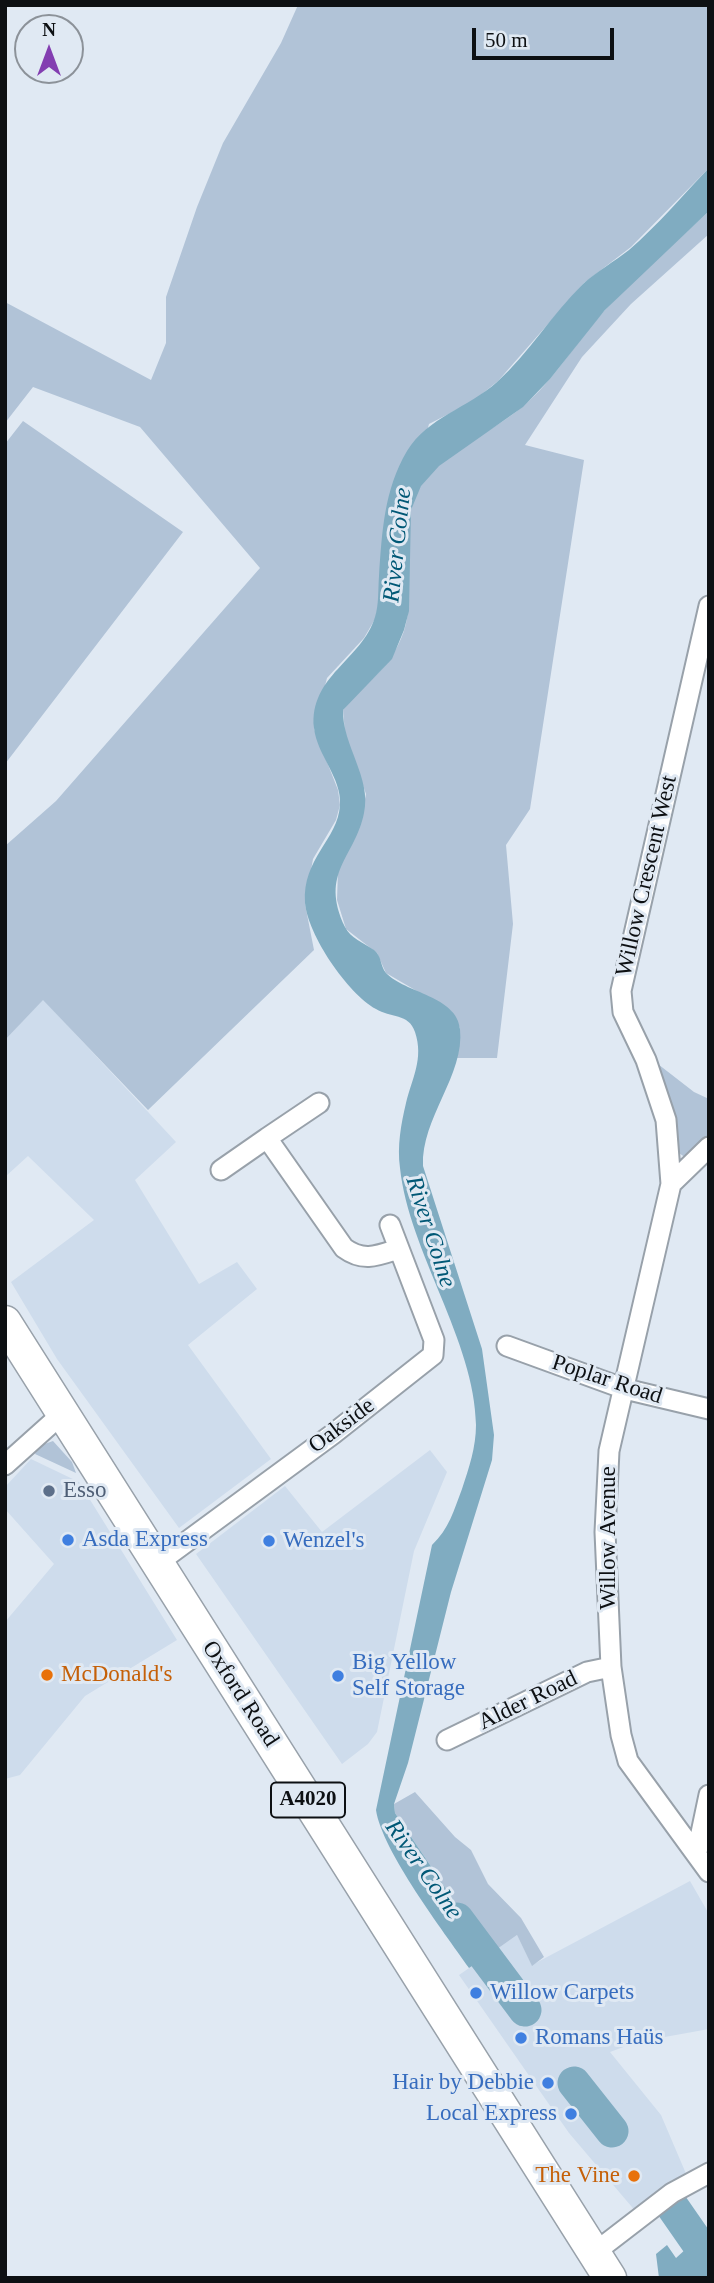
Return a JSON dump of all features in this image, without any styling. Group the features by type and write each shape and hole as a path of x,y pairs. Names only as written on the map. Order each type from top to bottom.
{"main road":[{"name":"Oxford Road","path":"5,1322 602,2265"}],"street":[{"name":"Willow Crescent West","path":"671,1184 666,1120 646,1060 623,1012 621,991 709,606"},
{"path":"221,1170 318,1102"},
{"path":"268,1138 344,1248 358,1257 367,1258 398,1249"},
{"path":"671,1184 709,1147"},
{"name":"Willow Avenue","path":"671,1184 609,1451 606,1565 611,1667 621,1735 628,1761 642,1784 697,1852 709,1872"},
{"name":"Oakside","path":"159,1562 343,1426 433,1355 433,1340 390,1225"},
{"name":"Poplar Road","path":"507,1346 625,1389 709,1409"},
{"path":"5,1465 63,1413"},
{"name":"Alder Road","path":"447,1740 587,1672 611,1667"},
{"path":"697,1852 709,1795"},
{"path":"602,2265 645,2214 672,2193 709,2173"}],"shaded area":[{"path":"298,5 709,5 709,168 631,247 584,283 498,381 472,402 429,424 375,619 364,638 327,678 314,729 338,790 340,805 336,820 313,859 305,904 314,950 148,1110 43,1000 5,1040 5,846 56,801 260,568 140,427 33,387 5,423 5,302 151,380 166,343 166,297 197,207 223,143 281,43"},
{"path":"709,211 709,234 631,304 582,357 525,445 584,460 530,809 506,845 513,924 497,1058 456,1058 460,1028 451,1011 386,973 377,953 346,929 337,900 338,870 359,827 366,794 345,733 343,710 384,667 404,631 409,596 409,519 413,501 421,485 442,463 534,396 617,297"},
{"path":"23,421 183,532 5,764 5,444"},
{"path":"43,999 176,1142 135,1180 199,1284 237,1262 257,1289 188,1345 271,1459 179,1528 57,1359 11,1282 94,1220 28,1156 5,1177 5,1040"},
{"path":"654,1061 694,1092 709,1099 709,1138 686,1158 679,1153 677,1135"},
{"path":"53,1441 72,1462 76,1473 35,1454 39,1446"},
{"path":"430,1450 447,1472 414,1551 377,1732 368,1744 342,1764 196,1554 285,1486 322,1532"},
{"path":"31,1459 79,1482 177,1640 85,1696 20,1775 5,1779 5,1622 54,1564 5,1509 5,1487"},
{"path":"415,1792 455,1837 471,1850 488,1884 521,1918 544,1957 532,1966 517,1935 490,1954 395,1813 394,1804"},
{"path":"690,1881 709,1914 709,2029 637,2042 610,2052 661,2115 687,2176 672,2180 637,2213 569,2133 459,1975 517,1935 532,1965"}],"water":[{"path":"709,168 709,211 605,310 550,379 523,407 439,466 421,486 411,510 409,611 404,630 392,659 343,710 347,736 361,774 365,800 360,829 337,879 338,908 347,931 377,952 386,973 450,1009 457,1018 460,1029 456,1063 429,1131 423,1166 482,1349 494,1435 492,1460 451,1592 408,1763 394,1804 395,1813 490,1954 469,1968 401,1869 376,1810 432,1545 450,1519 472,1457 476,1425 473,1393 454,1329 416,1232 400,1168 401,1127 418,1060 415,1032 404,1019 381,1012 353,990 321,946 308,916 305,903 309,874 333,829 340,805 337,785 316,738 315,710 328,681 359,645 375,617 381,543 389,496 407,451 416,439 437,421 497,382 520,359 583,284 639,241"},
{"path":"689,2213 709,2237 709,2278 659,2278 656,2254 667,2245 676,2258 687,2248 674,2225"}],"waterway":[{"name":"River Colne","path":"457,1919 525,2010"},
{"name":"River Colne","path":"574,2083 612,2131"},
{"name":"River Colne","path":"672,2206 704,2252 704,2278"}],"place":[{"name":"Esso","path":"49,1491"},
{"name":"Asda Express","path":"68,1540"},
{"name":"Wenzel's","path":"269,1541"},
{"name":"McDonald's","path":"47,1675"},
{"name":"Big Yellow Self Storage","path":"338,1676"},
{"name":"Willow Carpets","path":"476,1993"},
{"name":"Romans Haüs","path":"521,2038"},
{"name":"Hair by Debbie","path":"548,2083"},
{"name":"Local Express","path":"571,2114"},
{"name":"The Vine","path":"634,2176"}]}
